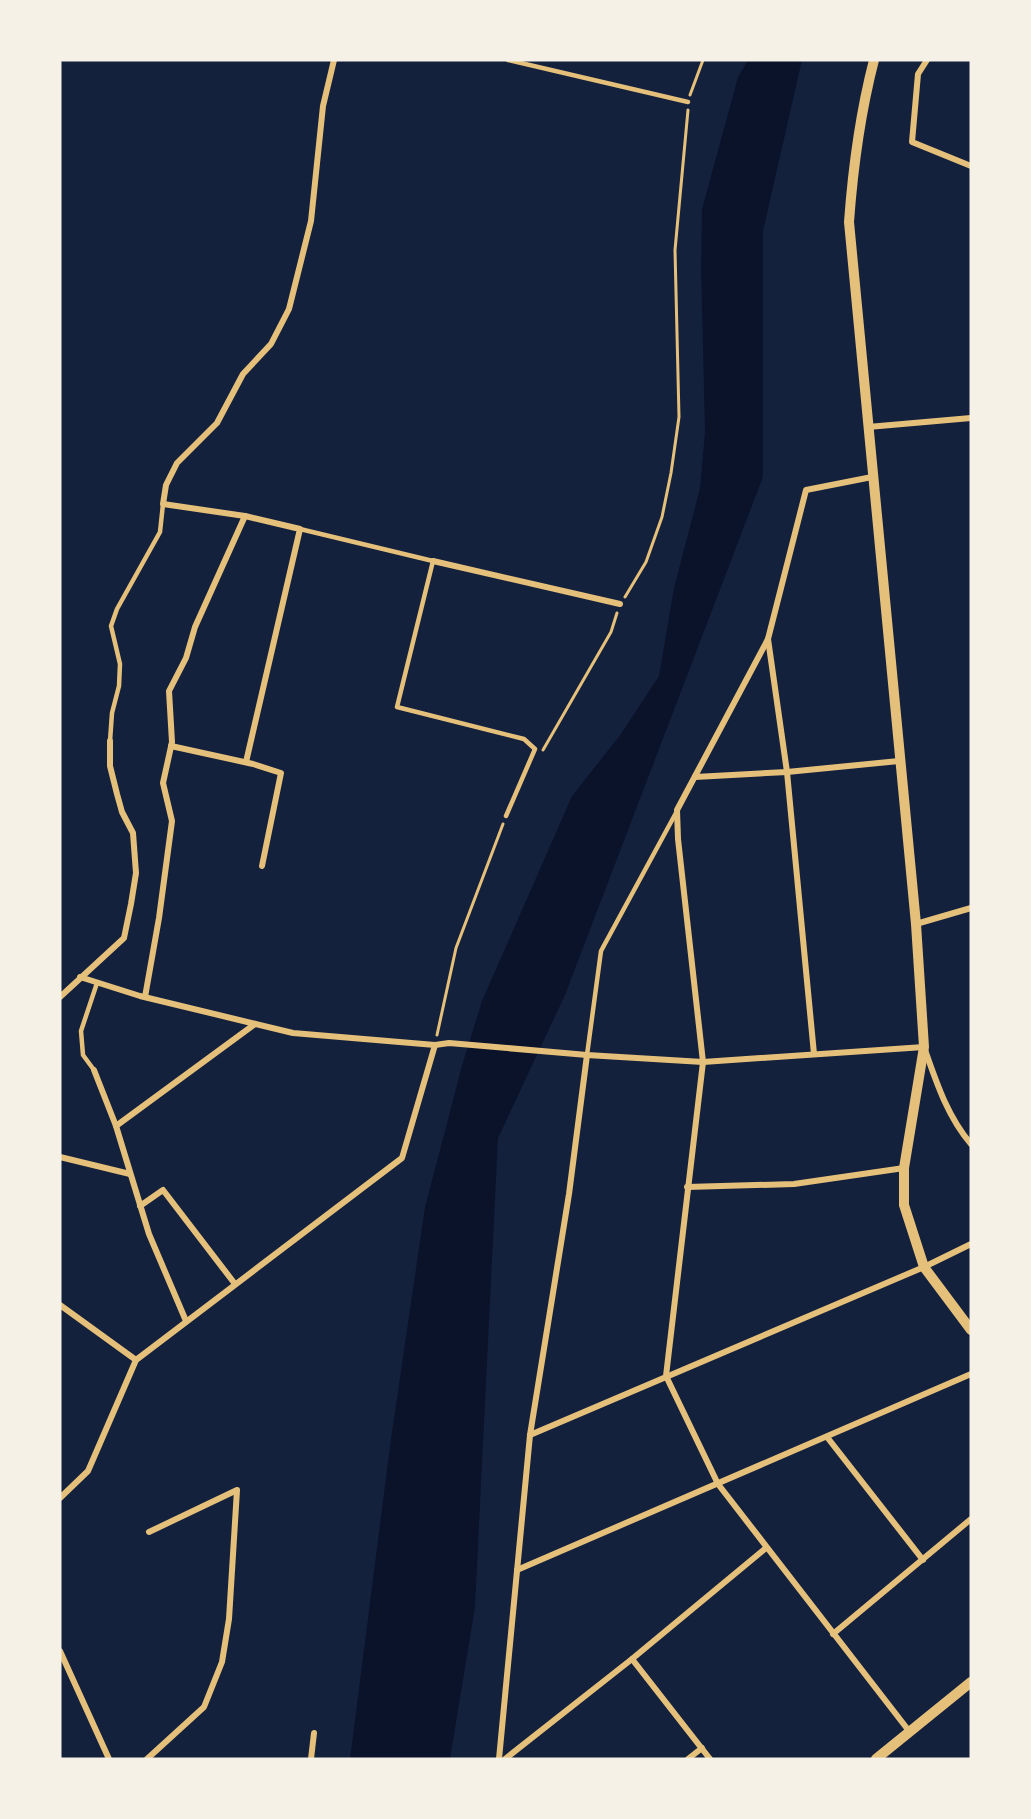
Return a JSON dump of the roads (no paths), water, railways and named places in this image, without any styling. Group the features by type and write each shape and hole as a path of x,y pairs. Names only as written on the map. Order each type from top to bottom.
{"street":[{"path":"246,762 300,529 245,516 163,504 165,485 177,463 217,423 243,374 271,344 289,309 311,220 323,106 334,60"},
{"path":"874,60 864,100 853,168 849,222 916,924 924,1047 904,1168 904,1205 924,1267 971,1330"},
{"path":"927,60 918,75 912,141 971,166"},
{"path":"868,427 971,418"},
{"path":"872,477 806,490 768,639 677,810 678,838 703,1062 666,1376 718,1484 909,1731"},
{"path":"145,997 159,918 172,821 163,783 171,746 169,691 186,658 195,627 245,516"},
{"path":"433,561 620,604"},
{"path":"768,639 787,772 814,1054"},
{"path":"60,997 124,938 136,873 133,833 122,812 117,794 111,766 110,741"},
{"path":"171,746 246,762 281,773 262,866"},
{"path":"695,777 787,772 899,761"},
{"path":"916,924 971,908"},
{"path":"80,977 145,997 293,1033 435,1045 449,1043 703,1062 924,1047"},
{"path":"116,1126 255,1023"},
{"path":"60,1498 88,1471 136,1360 402,1158 435,1045"},
{"path":"924,1047 954,1121 971,1144"},
{"path":"499,1759 530,1435 569,1194 587,1055"},
{"path":"94,1070 116,1126 149,1234 186,1321"},
{"path":"60,1157 130,1174"},
{"path":"687,1187 794,1184 904,1168"},
{"path":"140,1206 163,1190 235,1284"},
{"path":"530,1435 924,1267 971,1244"},
{"path":"60,1305 136,1360"},
{"path":"517,1570 971,1374"},
{"path":"827,1437 922,1560"},
{"path":"147,1759 204,1707 222,1662 229,1619 237,1490 149,1532"},
{"path":"833,1634 971,1519"},
{"path":"505,1759 632,1659 766,1548"},
{"path":"60,1651 109,1759"},
{"path":"632,1659 710,1759"},
{"path":"876,1759 971,1682"},
{"path":"311,1759 314,1733"},
{"path":"688,1759 702,1748"}],"lane":[{"path":"508,60 688,102"},
{"path":"110,741 112,713 119,686 120,664 111,626 117,609 160,532 163,504"},
{"path":"300,529 433,561 397,707 524,739 535,749 506,816"},
{"path":"587,1055 601,951 677,810"},
{"path":"94,1070 83,1055 81,1031 97,983"}],"water":[{"path":"748,60 802,60 763,231 763,477 565,995 498,1138 475,1607 450,1759 350,1759 390,1446 425,1207 463,1062 482,1001 572,796 621,734 659,676 674,588 700,488 705,432 702,209 738,77"}]}
